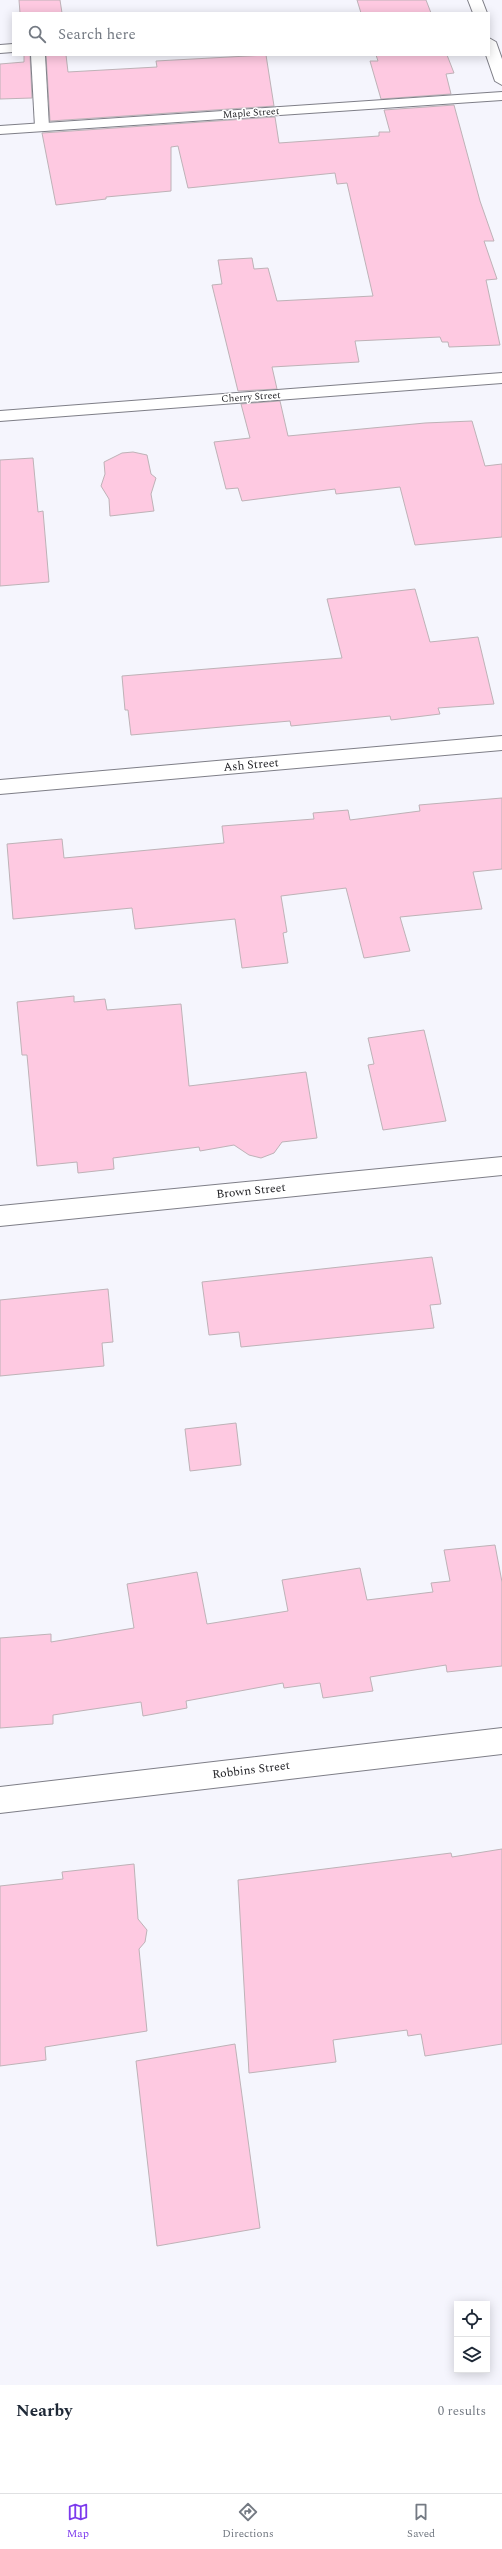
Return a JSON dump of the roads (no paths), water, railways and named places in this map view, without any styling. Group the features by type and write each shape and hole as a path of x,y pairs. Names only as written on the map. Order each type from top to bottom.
{"street":[{"path":"475,0 480,12"},
{"path":"490,45 502,81"},
{"name":"Maple Street","path":"0,130 502,96"},
{"name":"Cherry Street","path":"0,416 502,378"},
{"name":"Ash Street","path":"0,787 502,743"},
{"name":"Brown Street","path":"0,1216 502,1166"},
{"name":"Robbins Street","path":"0,1800 502,1741"}],"lane":[{"path":"0,49 12,48"},
{"path":"38,56 42,127"}]}
